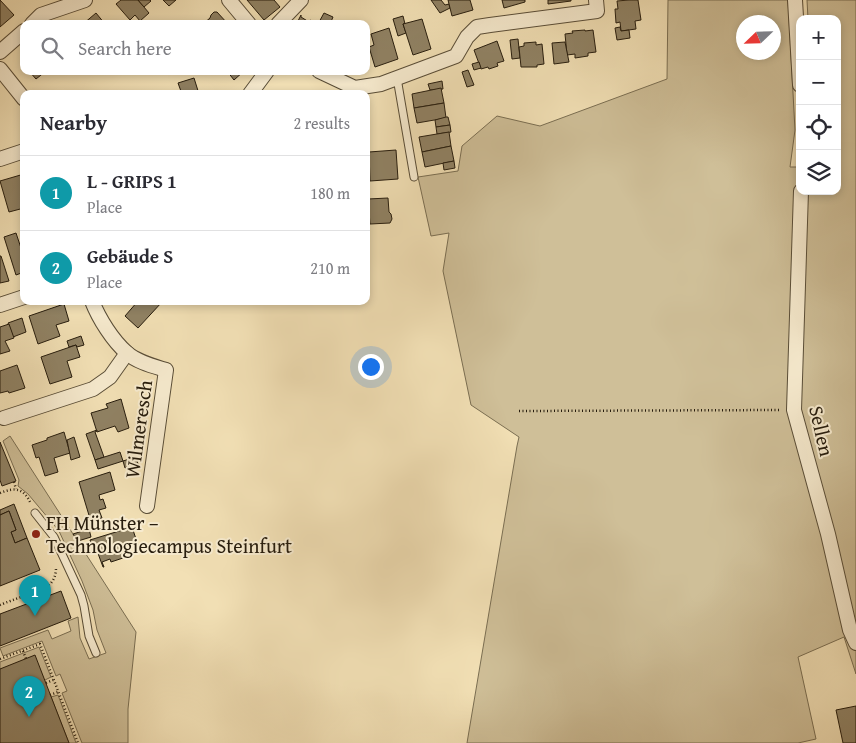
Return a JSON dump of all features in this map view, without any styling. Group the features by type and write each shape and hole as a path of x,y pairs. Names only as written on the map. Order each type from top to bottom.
{"street":[{"path":"36,20 41,15 85,0"},
{"path":"229,0 246,20"},
{"path":"282,20 301,0"},
{"path":"359,90 381,84 456,56 467,37 477,28 597,11 596,0"},
{"path":"795,0 799,60"},
{"path":"0,52 20,34"},
{"path":"0,69 20,94"},
{"path":"253,90 265,75"},
{"path":"326,75 353,90"},
{"path":"0,159 20,152"},
{"name":"Sellen","path":"801,195 794,410 828,534 850,630 856,643"},
{"path":"0,305 20,298"},
{"name":"Wilmeresch","path":"94,305 109,332 127,354 140,361 166,370 147,506"},
{"name":"Wilmeresch","path":"4,418 93,389 110,376 127,354"}],"lane":[{"path":"398,78 414,176"},
{"path":"34,514 54,536 81,595 89,636 96,653"}],"path":[{"path":"519,411 794,410"},
{"path":"14,482 16,489"},
{"path":"0,493 16,489 22,492 28,498 34,514"},
{"path":"0,604 47,586 54,579 56,568"},
{"path":"0,659 40,644 78,743"},
{"path":"23,651 26,659"},
{"path":"46,683 53,680"},
{"path":"50,694 58,692"}],"shaded area":[{"path":"668,0 788,0 795,130 790,167 796,167 796,195 841,195 841,15 808,15 807,0 856,0 856,674 844,637 798,657 816,739 798,743 467,743 519,437 471,405 443,271 449,233 431,236 418,177 458,171 462,146 497,116 540,126 667,79"},
{"path":"10,436 136,632 128,709 128,743 82,743 62,693 67,691 60,674 56,676 42,641 3,656 0,648 48,630 52,639 71,631 68,621 78,617 80,638 89,659 106,653 82,581 59,531 28,494 18,486 19,480 3,441"},
{"path":"39,647 51,677 45,680 0,669 0,662"},
{"path":"58,695 76,743 69,743 51,697"}],"building":[{"path":"0,0 14,15 0,27"},
{"path":"121,0 138,0 149,13 141,20 135,15 130,20 116,4"},
{"path":"138,0 150,0 151,1 144,7"},
{"path":"163,0 176,0 169,6"},
{"path":"247,0 274,0 280,7 264,20"},
{"path":"431,0 441,0 445,5 449,4 450,8 440,13"},
{"path":"448,0 470,0 473,10 452,16"},
{"path":"502,0 525,0 525,2 504,8"},
{"path":"548,0 571,0 571,1 548,4"},
{"path":"638,0 641,20 635,21 636,29 621,31 620,22 616,23 615,9 618,9 617,1"},
{"path":"217,12 224,20 208,20 211,15"},
{"path":"96,13 102,20 88,20"},
{"path":"324,13 333,17 332,20 320,20"},
{"path":"403,16 406,33 398,36 393,19"},
{"path":"422,19 431,49 413,55 403,24"},
{"path":"620,27 621,31 629,30 630,38 617,40 615,28"},
{"path":"389,28 398,59 375,67 370,50 370,47 374,45 371,34"},
{"path":"593,30 596,52 588,53 588,56 575,58 575,54 567,55 565,34 573,33 572,31"},
{"path":"518,39 520,58 512,59 510,40"},
{"path":"497,41 504,61 497,63 498,66 481,69 474,50"},
{"path":"536,42 536,45 542,44 544,64 537,65 537,67 521,67 519,47 524,46 524,43"},
{"path":"565,42 569,62 554,64 552,43"},
{"path":"479,62 481,68 474,70 472,64"},
{"path":"468,70 474,85 467,87 462,72"},
{"path":"32,75 41,75 36,79"},
{"path":"230,75 240,75 234,80"},
{"path":"194,78 198,90 181,90 178,83"},
{"path":"442,81 443,89 430,90 428,84"},
{"path":"441,88 444,103 414,108 412,94"},
{"path":"444,103 446,118 417,123 414,108"},
{"path":"448,117 450,125 436,127 435,120"},
{"path":"450,125 451,132 437,134 436,127"},
{"path":"449,132 451,146 422,152 419,137"},
{"path":"451,146 454,161 425,167 422,152"},
{"path":"396,150 398,179 370,181 370,152"},
{"path":"454,161 455,168 444,170 443,163"},
{"path":"20,175 20,209 9,212 0,181"},
{"path":"388,198 389,212 392,219 390,223 370,224 370,199"},
{"path":"16,233 20,245 20,274 16,275 4,237"},
{"path":"0,256 9,281 0,283"},
{"path":"64,305 69,321 56,325 60,336 38,344 29,316"},
{"path":"135,305 159,305 138,328 125,316"},
{"path":"22,318 26,332 13,337 8,323"},
{"path":"9,324 14,338 5,341 10,351 0,354 0,327"},
{"path":"81,336 84,345 69,347 67,341"},
{"path":"76,345 80,357 67,361 72,377 50,384 41,357"},
{"path":"17,365 25,388 9,393 8,391 0,393 0,371"},
{"path":"121,399 129,428 118,432 115,426 97,432 91,413 108,408 106,404"},
{"path":"97,430 95,432 104,457 95,460 86,434"},
{"path":"64,432 70,453 54,458 58,472 45,476 39,457 36,458 32,445"},
{"path":"74,437 80,457 71,460 67,440"},
{"path":"0,442 16,481 2,486 0,480"},
{"path":"120,452 123,461 98,469 95,460"},
{"path":"136,457 138,464 125,468 123,461"},
{"path":"110,472 115,490 99,495 100,500 103,499 106,508 99,510 102,518 91,522 79,482"},
{"path":"14,504 27,538 15,543 11,532 16,530 9,511 0,515 0,510"},
{"path":"9,511 16,530 11,532 15,543 27,538 40,570 0,586 0,515"},
{"path":"132,527 138,545 121,551 123,558 111,562 110,559 102,562 104,567 96,548 93,549 90,540"},
{"path":"89,529 91,537 78,541 73,534"},
{"path":"61,591 71,618 0,646 0,614"},
{"path":"35,655 69,743 0,743 0,669"},
{"path":"856,706 856,743 843,743 836,710"}],"place":[{"name":"FH Münster – Technologiecampus Steinfurt","path":"36,534"},
{"name":"L - GRIPS 1","path":"35,616"},
{"name":"Gebäude S","path":"29,717"}]}
